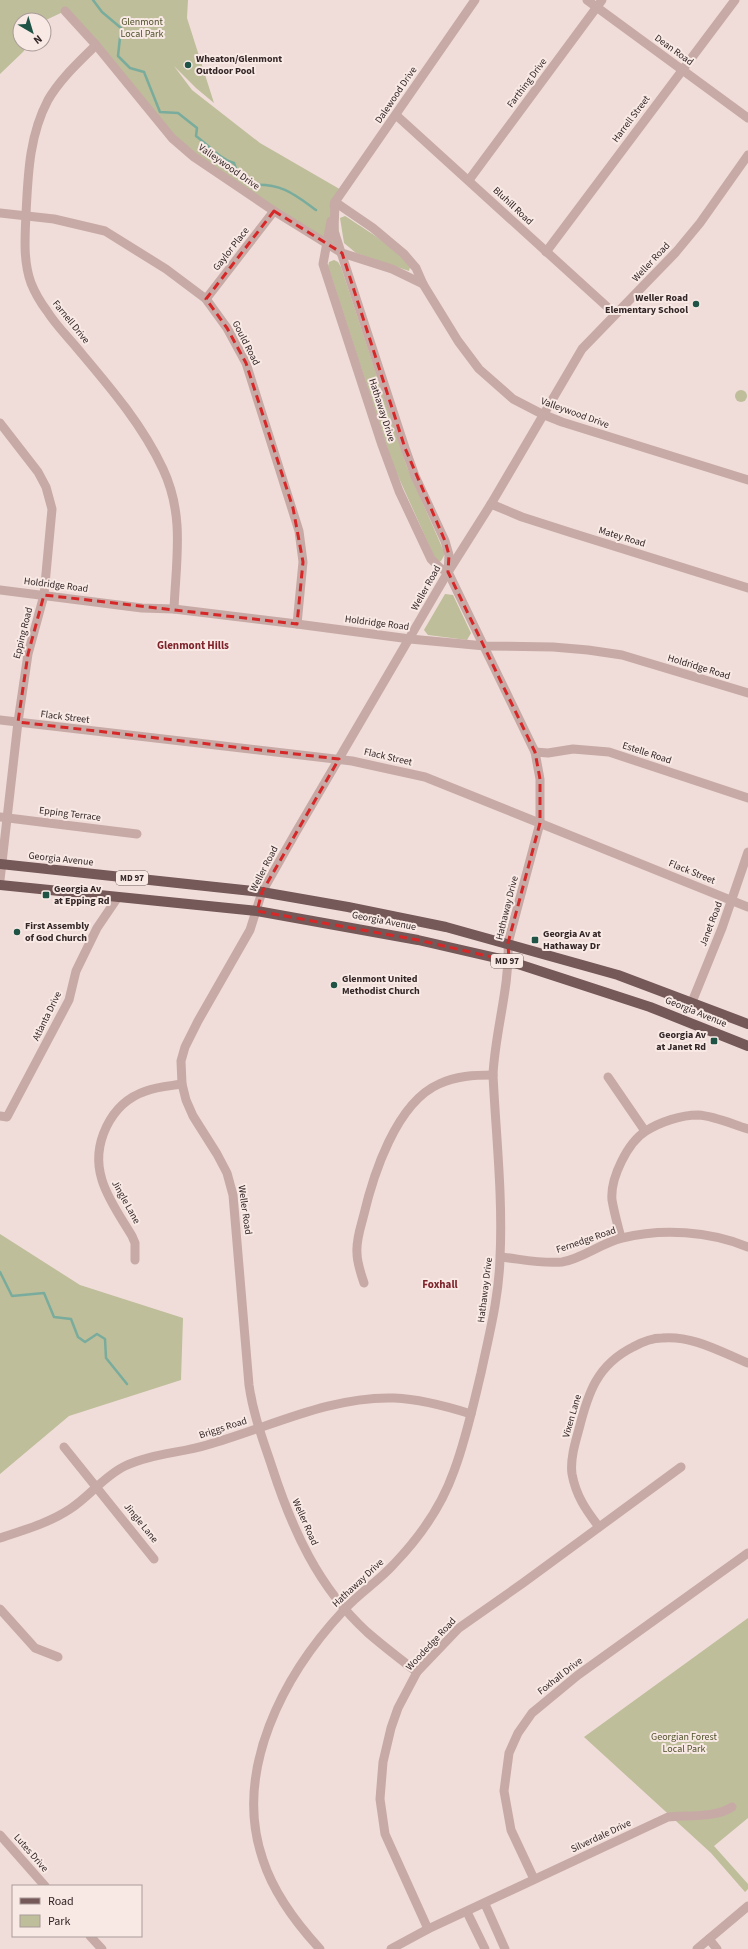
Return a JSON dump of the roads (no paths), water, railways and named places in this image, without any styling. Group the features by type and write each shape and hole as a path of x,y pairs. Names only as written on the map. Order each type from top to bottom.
{"main road":[{"name":"Georgia Avenue","path":"1,864 262,892 356,908 446,927 618,975 748,1024"},
{"name":"Georgia Avenue","path":"0,885 257,911 412,938 509,961 650,1007 748,1046"}],"street":[{"name":"Dalewood Drive","path":"326,243 335,202 475,0"},
{"name":"Dean Road","path":"587,0 599,4 748,118"},
{"name":"Harrell Street","path":"546,252 735,0"},
{"name":"Farthing Drive","path":"469,180 599,4"},
{"name":"Valleywood Drive","path":"65,11 96,45 172,138 194,157 274,211 342,253 392,269 424,284"},
{"name":"Farnell Drive","path":"96,45 56,87 38,124 28,171 24,245 31,283 47,312 114,393 141,429 164,470 178,523 179,550 174,609"},
{"name":"Bluhill Road","path":"396,115 615,314"},
{"name":"Weller Road","path":"416,1672 366,1631 319,1576 297,1536 285,1508 253,1410 249,1385 233,1195 227,1173 193,1116 186,1100 182,1084 181,1061 185,1047 198,1021 250,930 262,892 448,572 491,504 542,414 582,349 615,314 655,276 676,252 700,223 748,155"},
{"name":"Valleywood Drive","path":"335,202 373,228 404,254 416,268 458,341 479,369 513,398 542,414 748,480"},
{"path":"335,202 334,231 342,253"},
{"name":"Gaylor Place","path":"206,299 274,211"},
{"name":"Gould Road","path":"0,213 26,214 104,231 166,269 206,299 227,328 246,363 299,531 303,562 297,624"},
{"name":"Hathaway Drive","path":"326,243 323,264 396,484 431,559 440,568 448,572"},
{"name":"Hathaway Drive","path":"320,1949 292,1917 267,1872 258,1841 254,1814 255,1788 266,1734 287,1687 314,1645 345,1608 393,1565 419,1536 454,1472 471,1414 492,1322 501,1257 500,1202 493,1075 494,1055 509,961 508,944 540,823 540,779 535,752 448,572 449,555 445,541 415,476 342,253"},
{"name":"Epping Road","path":"0,423 38,472 46,487 52,509 44,595 28,654 4,817 0,880"},
{"name":"Matey Road","path":"491,504 522,517 748,588"},
{"name":"Holdridge Road","path":"0,590 142,608 174,609 485,646 553,648 622,655 748,693"},
{"name":"Flack Street","path":"0,720 339,760 352,760 426,777 748,907"},
{"name":"Estelle Road","path":"535,752 548,753 573,749 609,752 748,798"},
{"name":"Epping Terrace","path":"4,817 137,834"},
{"name":"Janet Road","path":"692,1002 722,928 748,852"},
{"name":"Atlanta Drive","path":"0,1116 7,1117 50,1038 69,1000 76,971 97,928 118,897"},
{"path":"364,1283 356,1255 357,1242 369,1191 386,1147 405,1113 421,1096 438,1084 464,1076 493,1075"},
{"path":"608,1077 645,1131"},
{"name":"Jingle Lane","path":"135,1260 135,1243 107,1194 102,1181 98,1154 101,1138 109,1121 128,1101 145,1091 182,1084"},
{"path":"621,1238 612,1199 615,1176 623,1157 645,1131 663,1122 698,1115 748,1129"},
{"name":"Fernedge Road","path":"501,1257 563,1262 621,1238 662,1232 703,1234 736,1242 748,1247"},
{"name":"Vixen Lane","path":"599,1527 582,1504 576,1491 572,1472 574,1446 587,1398 595,1381 605,1369 620,1354 645,1341 661,1338 691,1340 748,1363"},
{"name":"Briggs Road","path":"0,1538 47,1522 70,1509 123,1467 136,1462 207,1446 330,1405 368,1399 394,1398 415,1400 471,1414"},
{"name":"Jingle Lane","path":"64,1447 154,1558"},
{"name":"Woodedge Road","path":"428,1929 385,1834 380,1799 383,1762 391,1728 398,1708 416,1672 459,1628 523,1583 680,1467"},
{"name":"Foxhall Drive","path":"534,1879 511,1830 505,1803 504,1791 506,1768 509,1753 518,1733 532,1713 578,1676 748,1553"},
{"path":"0,1609 35,1648 58,1657"},
{"name":"Silverdale Drive","path":"391,1949 428,1929 485,1904 534,1879 668,1817 711,1813 728,1810 732,1807"},
{"name":"Lutes Drive","path":"0,1835 44,1885"},
{"path":"485,1904 505,1949"},
{"path":"697,1949 748,1906"},
{"path":"467,1912 485,1949"},
{"path":"91,1937 102,1949"},
{"path":"709,1939 717,1949"}],"waterway":[{"path":"93,0 102,12 121,28 118,56 130,68 144,72 160,112 178,113 197,128 196,136 224,159 234,163 237,172 252,185 271,186 287,191 316,210"},
{"path":"0,1272 12,1296 44,1293 54,1317 71,1319 78,1337 85,1342 97,1334 105,1339 106,1358 127,1384"}],"place":[{"name":"Wheaton/Glenmont Outdoor Pool","path":"188,65"},
{"name":"Weller Road Elementary School","path":"696,304"},
{"name":"Georgia Av at Epping Rd","path":"46,895"},
{"name":"First Assembly of God Church","path":"17,932"},
{"name":"Georgia Av at Hathaway Dr","path":"535,940"},
{"name":"Glenmont United Methodist Church","path":"334,985"},
{"name":"Georgia Av at Janet Rd","path":"714,1041"}],"district":[{"name":"Glenmont Hills","path":"193,645"},
{"name":"Foxhall","path":"440,1284"}],"park label":[{"name":"Glenmont Local Park","path":"142,28"},
{"name":"Georgian Forest Local Park","path":"684,1742"}]}
